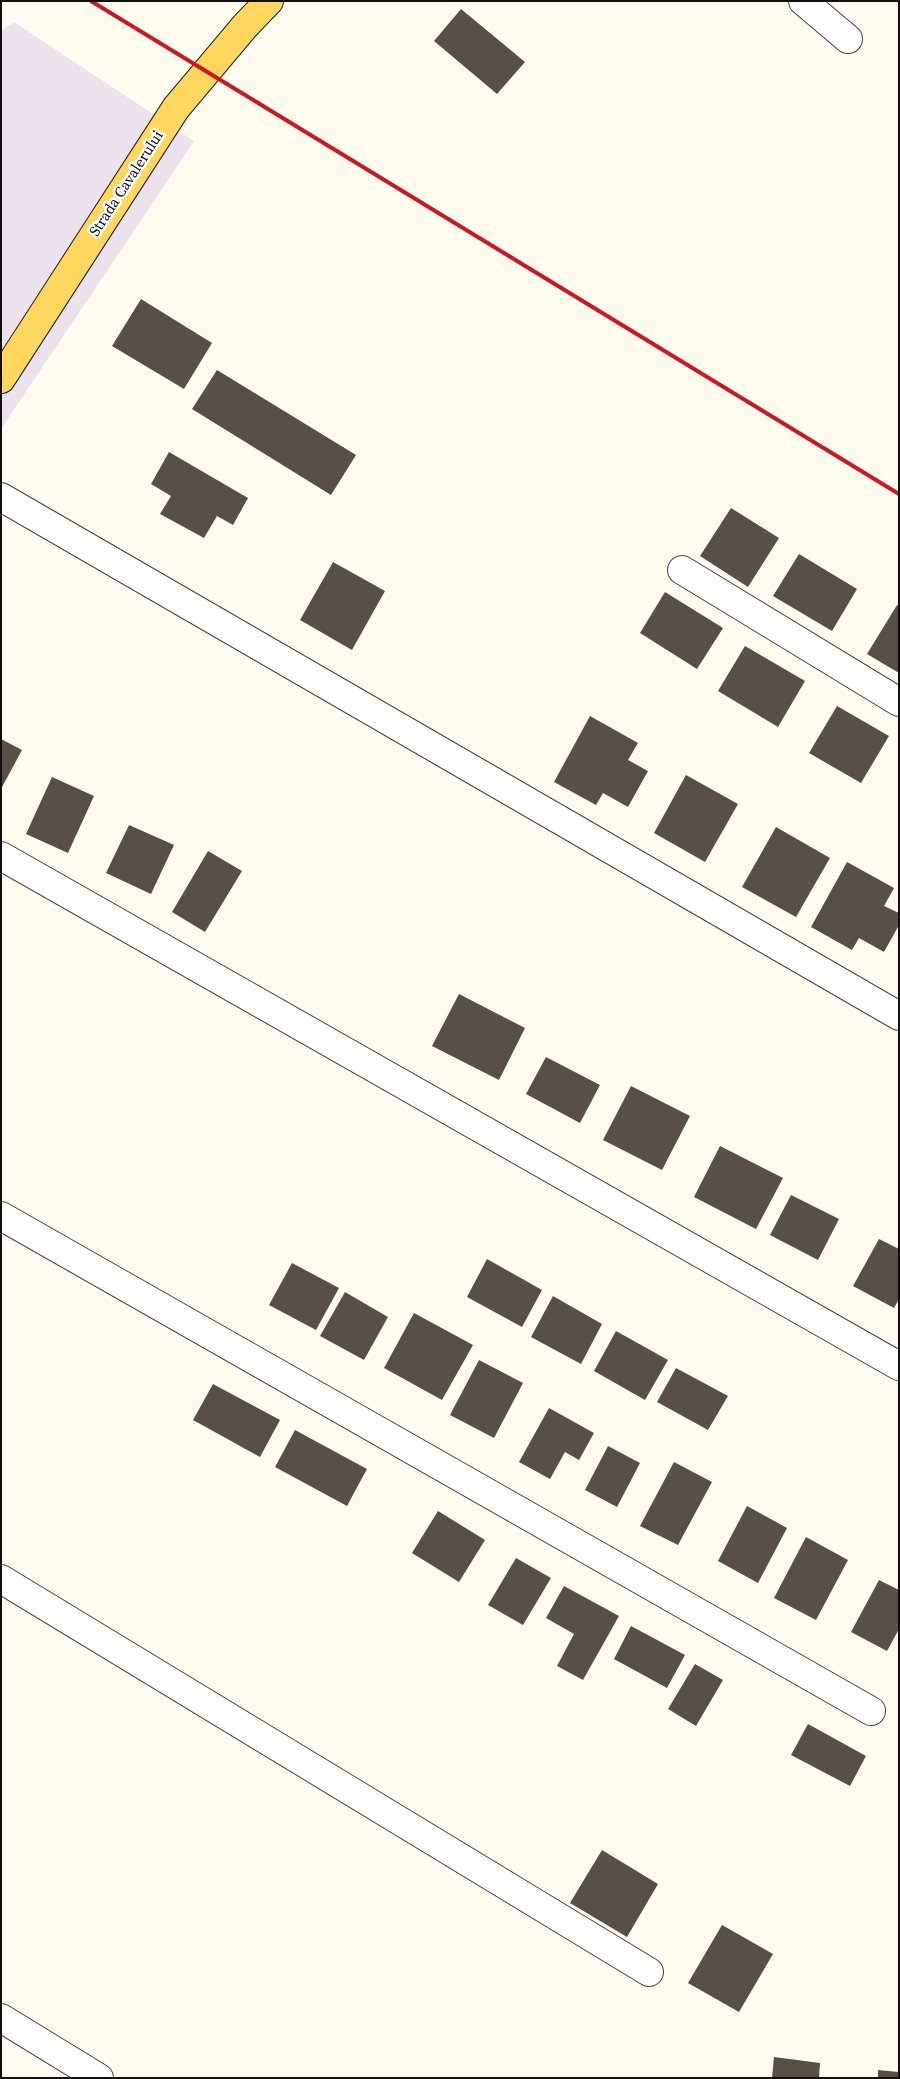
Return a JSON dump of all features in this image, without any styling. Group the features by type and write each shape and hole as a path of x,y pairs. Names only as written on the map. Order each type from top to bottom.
{"main road":[{"name":"Strada Cavalerului","path":"1,379 176,108 245,26 269,1"}],"lane":[{"path":"803,1 848,39"},
{"path":"1,497 899,1016"},
{"path":"682,570 899,702"},
{"path":"1,856 899,1366"},
{"path":"1,1216 871,1711"},
{"path":"1,1579 649,1972"},
{"path":"1,2018 99,2078"}],"shaded area":[{"path":"14,22 194,141 1,429 1,31"}],"building":[{"path":"461,9 525,62 497,94 434,41"},
{"path":"141,299 212,343 184,389 112,346"},
{"path":"217,370 356,455 331,495 192,409"},
{"path":"169,452 248,498 233,525 217,516 204,538 160,514 171,496 151,484"},
{"path":"731,508 779,538 748,587 700,556"},
{"path":"799,554 857,589 832,631 773,596"},
{"path":"333,562 385,591 352,650 300,620"},
{"path":"665,592 723,628 697,669 640,633"},
{"path":"897,605 899,606 899,673 867,654"},
{"path":"745,646 805,681 778,727 718,691"},
{"path":"837,706 889,736 861,783 809,753"},
{"path":"590,716 638,743 628,760 648,771 628,807 603,793 596,805 554,782"},
{"path":"1,739 22,750 1,789"},
{"path":"686,775 738,804 705,862 654,833"},
{"path":"52,777 94,796 68,853 26,834"},
{"path":"129,825 174,845 151,894 106,873"},
{"path":"776,827 830,858 796,917 742,887"},
{"path":"208,851 242,871 205,932 172,912"},
{"path":"847,862 894,888 884,906 899,913 899,925 884,952 859,938 852,950 811,927"},
{"path":"459,994 525,1028 499,1080 432,1046"},
{"path":"546,1057 600,1085 580,1123 526,1094"},
{"path":"631,1086 690,1116 662,1170 603,1140"},
{"path":"720,1146 783,1178 756,1229 694,1197"},
{"path":"791,1195 839,1219 818,1260 770,1235"},
{"path":"879,1239 899,1249 899,1299 894,1308 853,1286"},
{"path":"487,1259 542,1290 522,1327 467,1297"},
{"path":"292,1263 339,1288 316,1330 269,1305"},
{"path":"345,1292 388,1317 364,1360 320,1336"},
{"path":"553,1296 602,1324 581,1364 531,1337"},
{"path":"414,1313 473,1345 442,1400 384,1368"},
{"path":"616,1331 668,1360 645,1400 594,1371"},
{"path":"479,1360 523,1383 494,1438 450,1415"},
{"path":"676,1368 728,1396 708,1430 657,1402"},
{"path":"213,1384 280,1420 260,1457 193,1420"},
{"path":"549,1408 594,1433 579,1460 565,1452 550,1479 519,1462"},
{"path":"295,1430 367,1469 347,1506 275,1467"},
{"path":"608,1446 640,1463 617,1507 585,1490"},
{"path":"674,1462 712,1482 678,1545 640,1526"},
{"path":"747,1506 787,1528 758,1583 718,1561"},
{"path":"438,1511 485,1540 459,1582 412,1553"},
{"path":"806,1537 848,1560 816,1620 774,1598"},
{"path":"516,1558 551,1578 523,1625 488,1605"},
{"path":"879,1580 899,1590 899,1629 887,1651 851,1632"},
{"path":"564,1586 619,1616 583,1680 557,1666 574,1634 546,1618"},
{"path":"631,1626 685,1655 667,1688 614,1659"},
{"path":"695,1664 723,1680 696,1726 668,1709"},
{"path":"808,1724 866,1756 850,1786 791,1755"},
{"path":"602,1850 658,1884 627,1937 570,1903"},
{"path":"722,1925 773,1954 739,2012 688,1983"},
{"path":"774,2057 820,2063 819,2078 772,2078"},
{"path":"878,2070 899,2072 899,2078 878,2078"}],"railway":[{"path":"91,1 899,494"}]}
